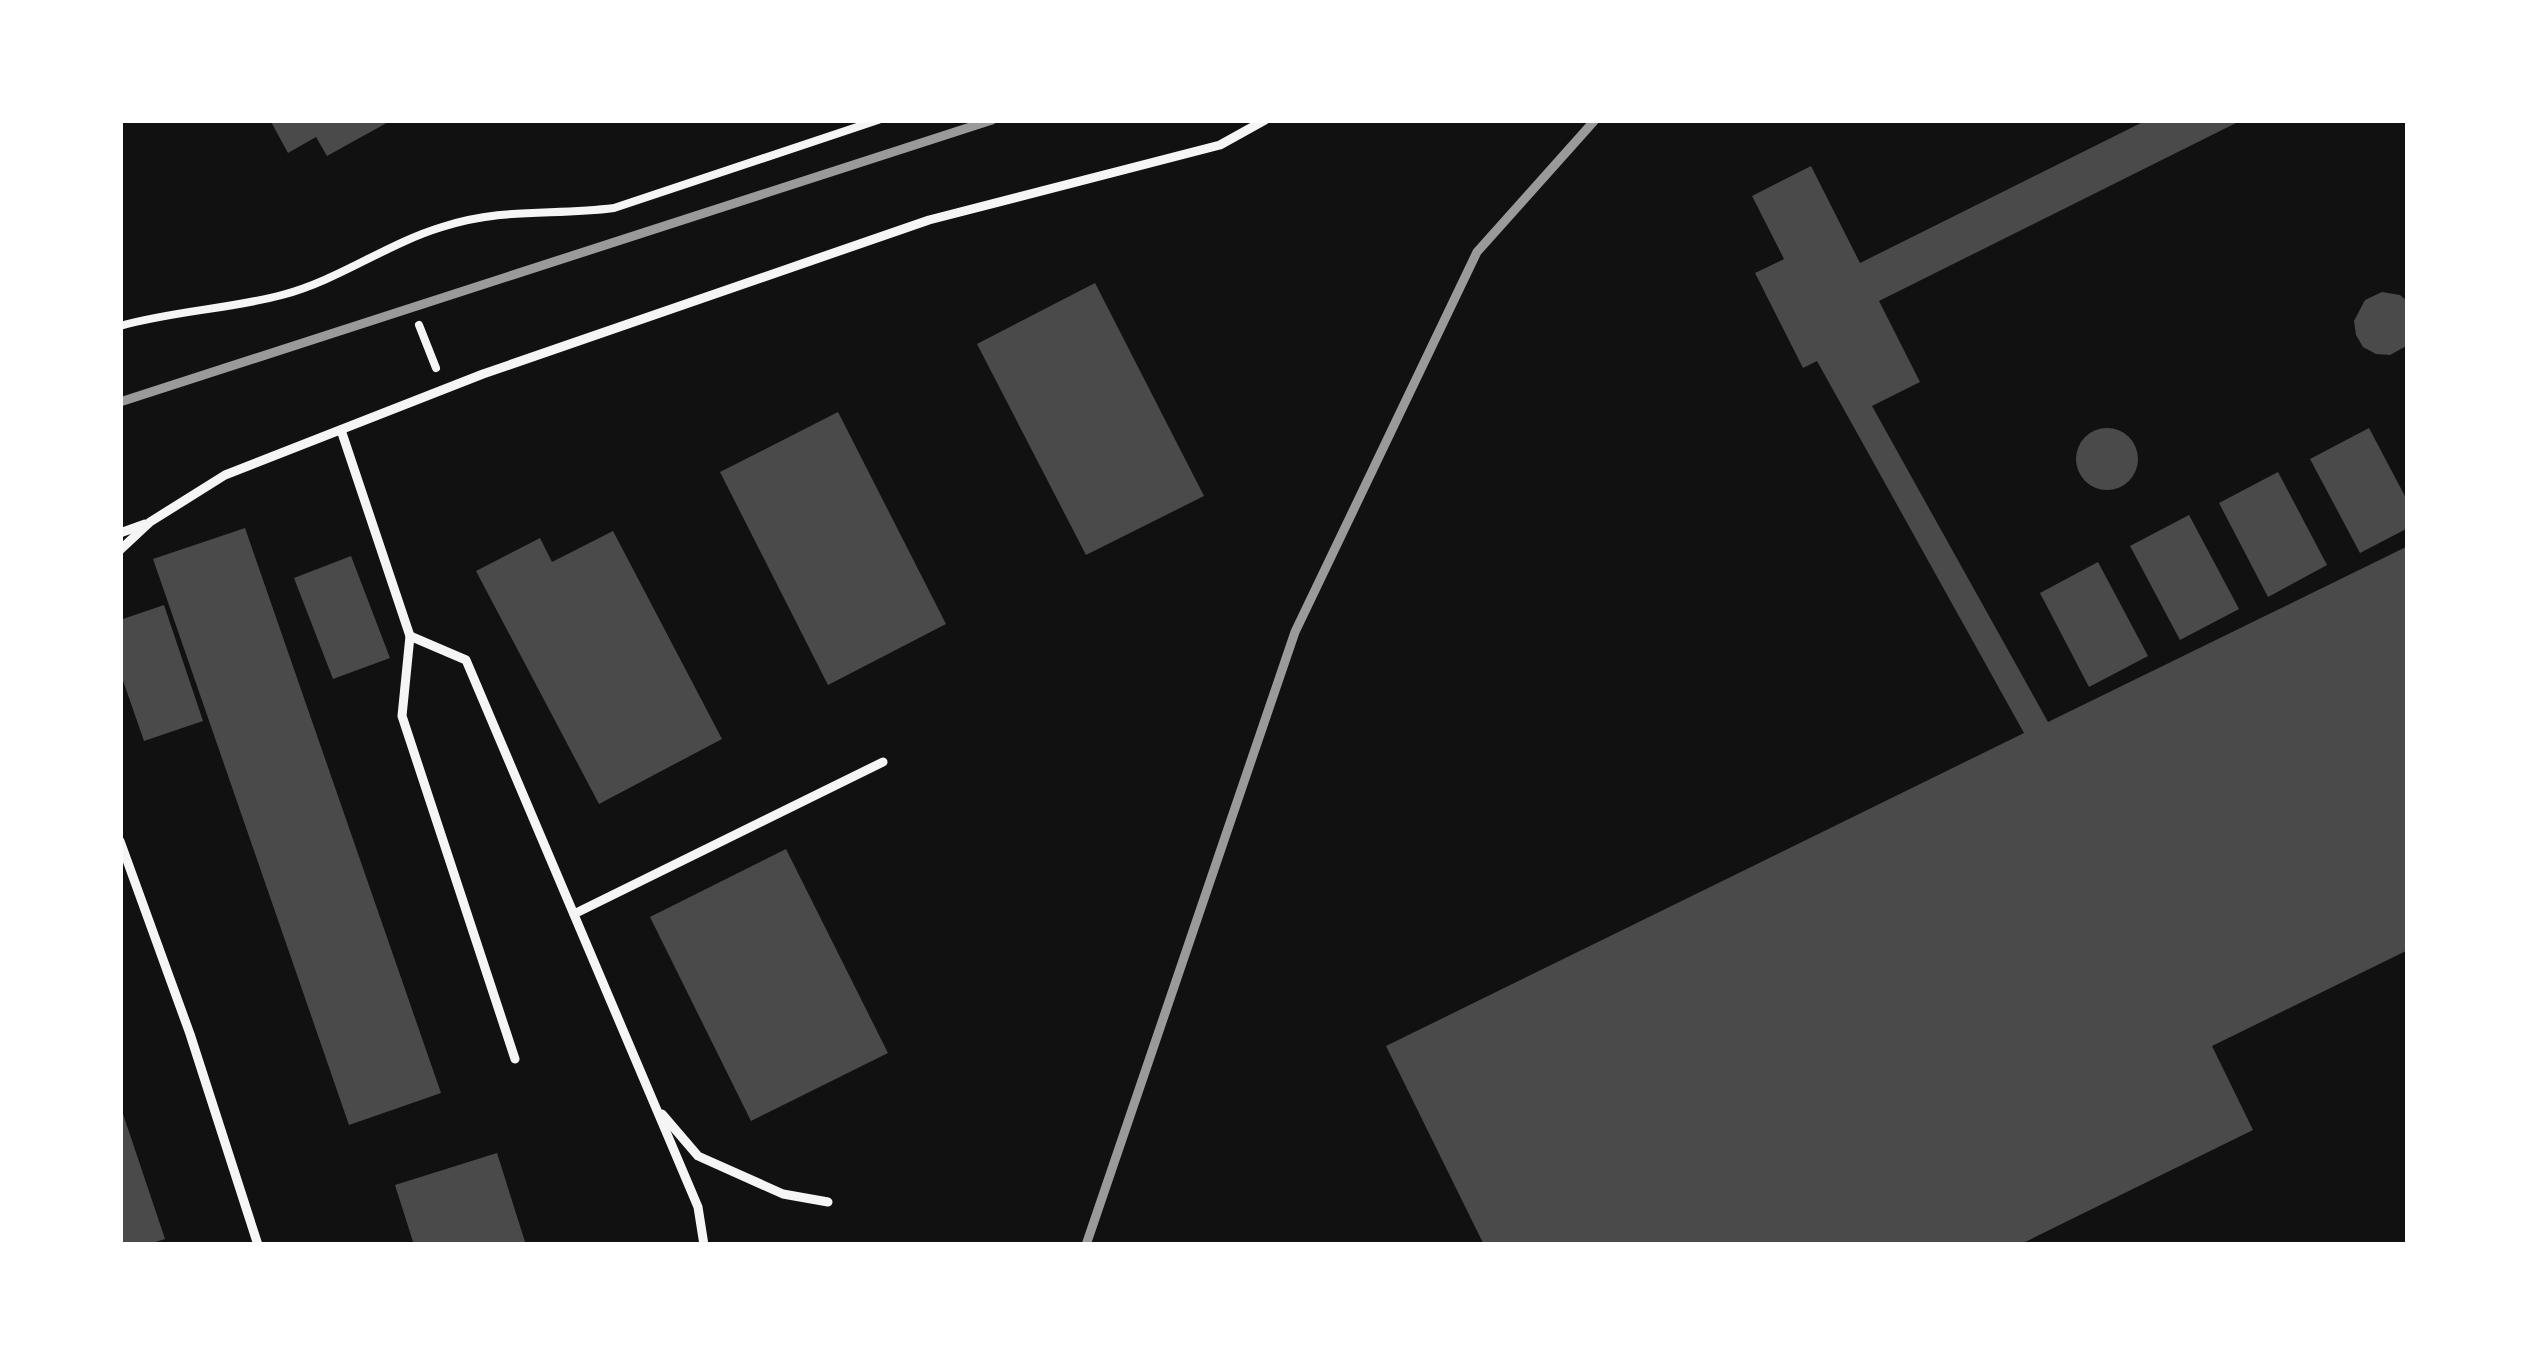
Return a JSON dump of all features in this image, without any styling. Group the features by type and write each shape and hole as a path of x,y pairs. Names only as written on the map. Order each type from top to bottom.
{"lane":[{"path":"120,550 150,522 225,475 444,388 929,220 1220,146 1265,120"},
{"path":"341,430 410,636 402,716 514,1059"},
{"path":"120,533 150,522"},
{"path":"410,636 466,660 698,1207 704,1245"},
{"path":"574,914 883,762"},
{"path":"120,841 190,1034 258,1245"},
{"path":"654,1105 698,1156 783,1194 827,1202"}],"path":[{"path":"120,326 318,285 400,242 473,217 526,210 578,213 614,208 878,120"},
{"path":"419,325 444,388"}],"building":[{"path":"270,120 392,120 327,156 316,137 288,153"},
{"path":"2147,120 2242,120 1879,301 1920,382 1872,406 2048,722 2408,546 2408,950 2212,1046 2253,1130 2019,1245 1484,1245 1386,1046 2024,733 1817,361 1803,368 1755,273 1784,259 1752,196 1811,166 1860,263"},
{"path":"1095,283 1204,496 1086,555 977,344"},
{"path":"2382,292 2400,295 2408,302 2408,345 2390,355 2363,347 2354,321 2365,300"},
{"path":"838,412 946,624 828,685 720,472"},
{"path":"2107,428 2129,437 2138,459 2129,481 2107,490 2085,481 2076,459 2085,437"},
{"path":"2369,428 2408,502 2408,528 2360,553 2310,459"},
{"path":"2278,472 2327,565 2268,597 2219,503"},
{"path":"2189,515 2239,609 2180,640 2130,546"},
{"path":"245,528 441,1093 349,1125 153,559"},
{"path":"613,531 722,739 599,804 476,571 540,538 552,562"},
{"path":"351,556 390,658 333,679 294,578"},
{"path":"2098,562 2148,656 2089,687 2040,593"},
{"path":"164,605 203,721 144,741 120,672 120,620"},
{"path":"786,849 888,1053 751,1121 650,917"},
{"path":"121,1108 165,1239 146,1245 120,1245"},
{"path":"497,1153 526,1245 414,1245 395,1185"}],"railway":[{"path":"120,402 992,120"},
{"path":"1086,1245 1295,632 1477,252 1595,120"}]}
